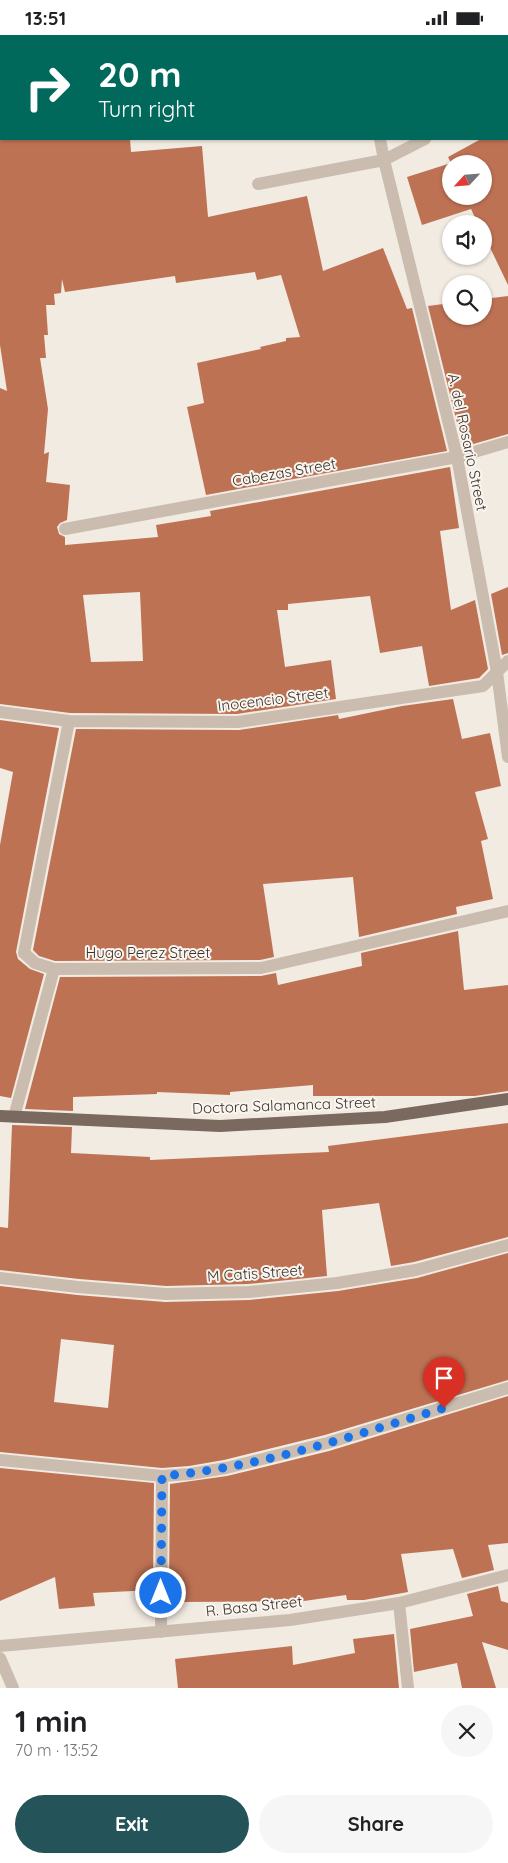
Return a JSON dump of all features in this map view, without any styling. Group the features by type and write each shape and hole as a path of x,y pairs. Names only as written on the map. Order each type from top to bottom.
{"main road":[{"name":"Doctora Salamanca Street","path":"0,1116 220,1126 385,1117 508,1099"}],"street":[{"name":"A. del Rosario Street","path":"380,140 457,457 496,671 508,757"},
{"path":"258,184 384,160 423,140"},
{"name":"Cabezas Street","path":"65,529 457,457 508,442"},
{"name":"Inocencio Street","path":"0,712 69,721 238,722 483,686 508,661"},
{"name":"Hugo Perez Street","path":"69,721 24,953 35,963 54,969 260,968 508,911"},
{"path":"14,1117 54,969"},
{"name":"M Catis Street","path":"0,1278 78,1287 166,1293 250,1292 337,1283 416,1270 508,1245"},
{"path":"0,1460 162,1476 226,1468 327,1443 508,1388"},
{"path":"161,1632 162,1476"},
{"name":"R. Basa Street","path":"0,1647 290,1620 399,1603 508,1575"},
{"path":"399,1603 408,1688"},
{"path":"0,1658 13,1688"}],"building":[{"path":"0,140 130,140 131,152 202,146 208,217 307,196 323,271 383,248 407,309 412,308 447,451 206,495 187,407 204,403 197,363 261,349 260,347 286,341 286,338 300,337 281,275 257,280 255,272 176,283 175,276 65,292 62,279 61,293 54,294 55,305 46,305 48,335 44,335 46,358 40,358 48,409 44,454 49,452 46,482 70,485 67,520 60,523 57,527 59,534 65,537 65,545 158,537 156,525 211,516 210,511 450,467 459,528 440,531 451,610 475,600 488,669 479,678 429,686 422,646 380,653 370,596 288,604 288,610 277,610 285,667 331,660 336,699 237,714 70,713 0,704 0,388 7,391 0,345","holes":["140,592 143,661 91,662 83,595"]},
{"path":"479,140 508,140 508,285 492,252 492,215 474,215 471,209 453,215 442,215 442,218 422,225 407,177 442,166 442,205 492,205 492,155 452,155"},
{"path":"508,296 508,434 463,447 428,306 442,304 442,325 492,325 492,298"},
{"path":"508,587 508,653 502,655 491,594"},
{"path":"453,699 462,739 490,733 501,786 475,792 488,839 481,841 493,899 456,907 457,914 359,937 353,877 263,884 274,957 260,960 55,961 39,956 33,950 76,729 239,730 338,715 339,719 402,706"},
{"path":"0,720 59,728 16,952 18,959 30,969 44,974 11,1098 0,1096 0,845 13,772 0,768"},
{"path":"458,931 464,990 508,985 508,1091 475,1096 313,1096 313,1085 230,1092 230,1095 157,1092 157,1094 73,1097 73,1111 25,1109 60,977 261,976 276,973 278,985 362,966 361,953"},
{"path":"508,1123 508,1237 414,1262 391,1266 379,1203 322,1210 327,1276 248,1284 166,1286 0,1270 0,1227 8,1228 12,1125 72,1127 71,1153 150,1157 150,1160 329,1152 328,1146"},
{"path":"508,1253 508,1380 325,1435 224,1460 189,1466 162,1468 0,1452 0,1286 77,1295 165,1302 249,1300 338,1291 417,1278","holes":["61,1339 114,1345 108,1408 54,1402"]},
{"path":"508,1396 508,1543 488,1545 494,1570 462,1578 453,1549 401,1554 408,1592 364,1600 347,1600 346,1595 304,1601 183,1602 183,1589 169,1590 170,1484 227,1476 329,1451"},
{"path":"0,1468 154,1483 153,1590 93,1593 95,1606 59,1609 55,1577 0,1601"},
{"path":"498,1586 501,1601 508,1603 508,1650 482,1642 496,1688 462,1688 457,1663 414,1672 410,1629 473,1616 467,1594"},
{"path":"394,1634 399,1688 178,1688 175,1659 292,1646 293,1665 355,1653 353,1639"}],"route":[{"path":"161,1593 162,1476 226,1468 327,1443 444,1408"}]}
